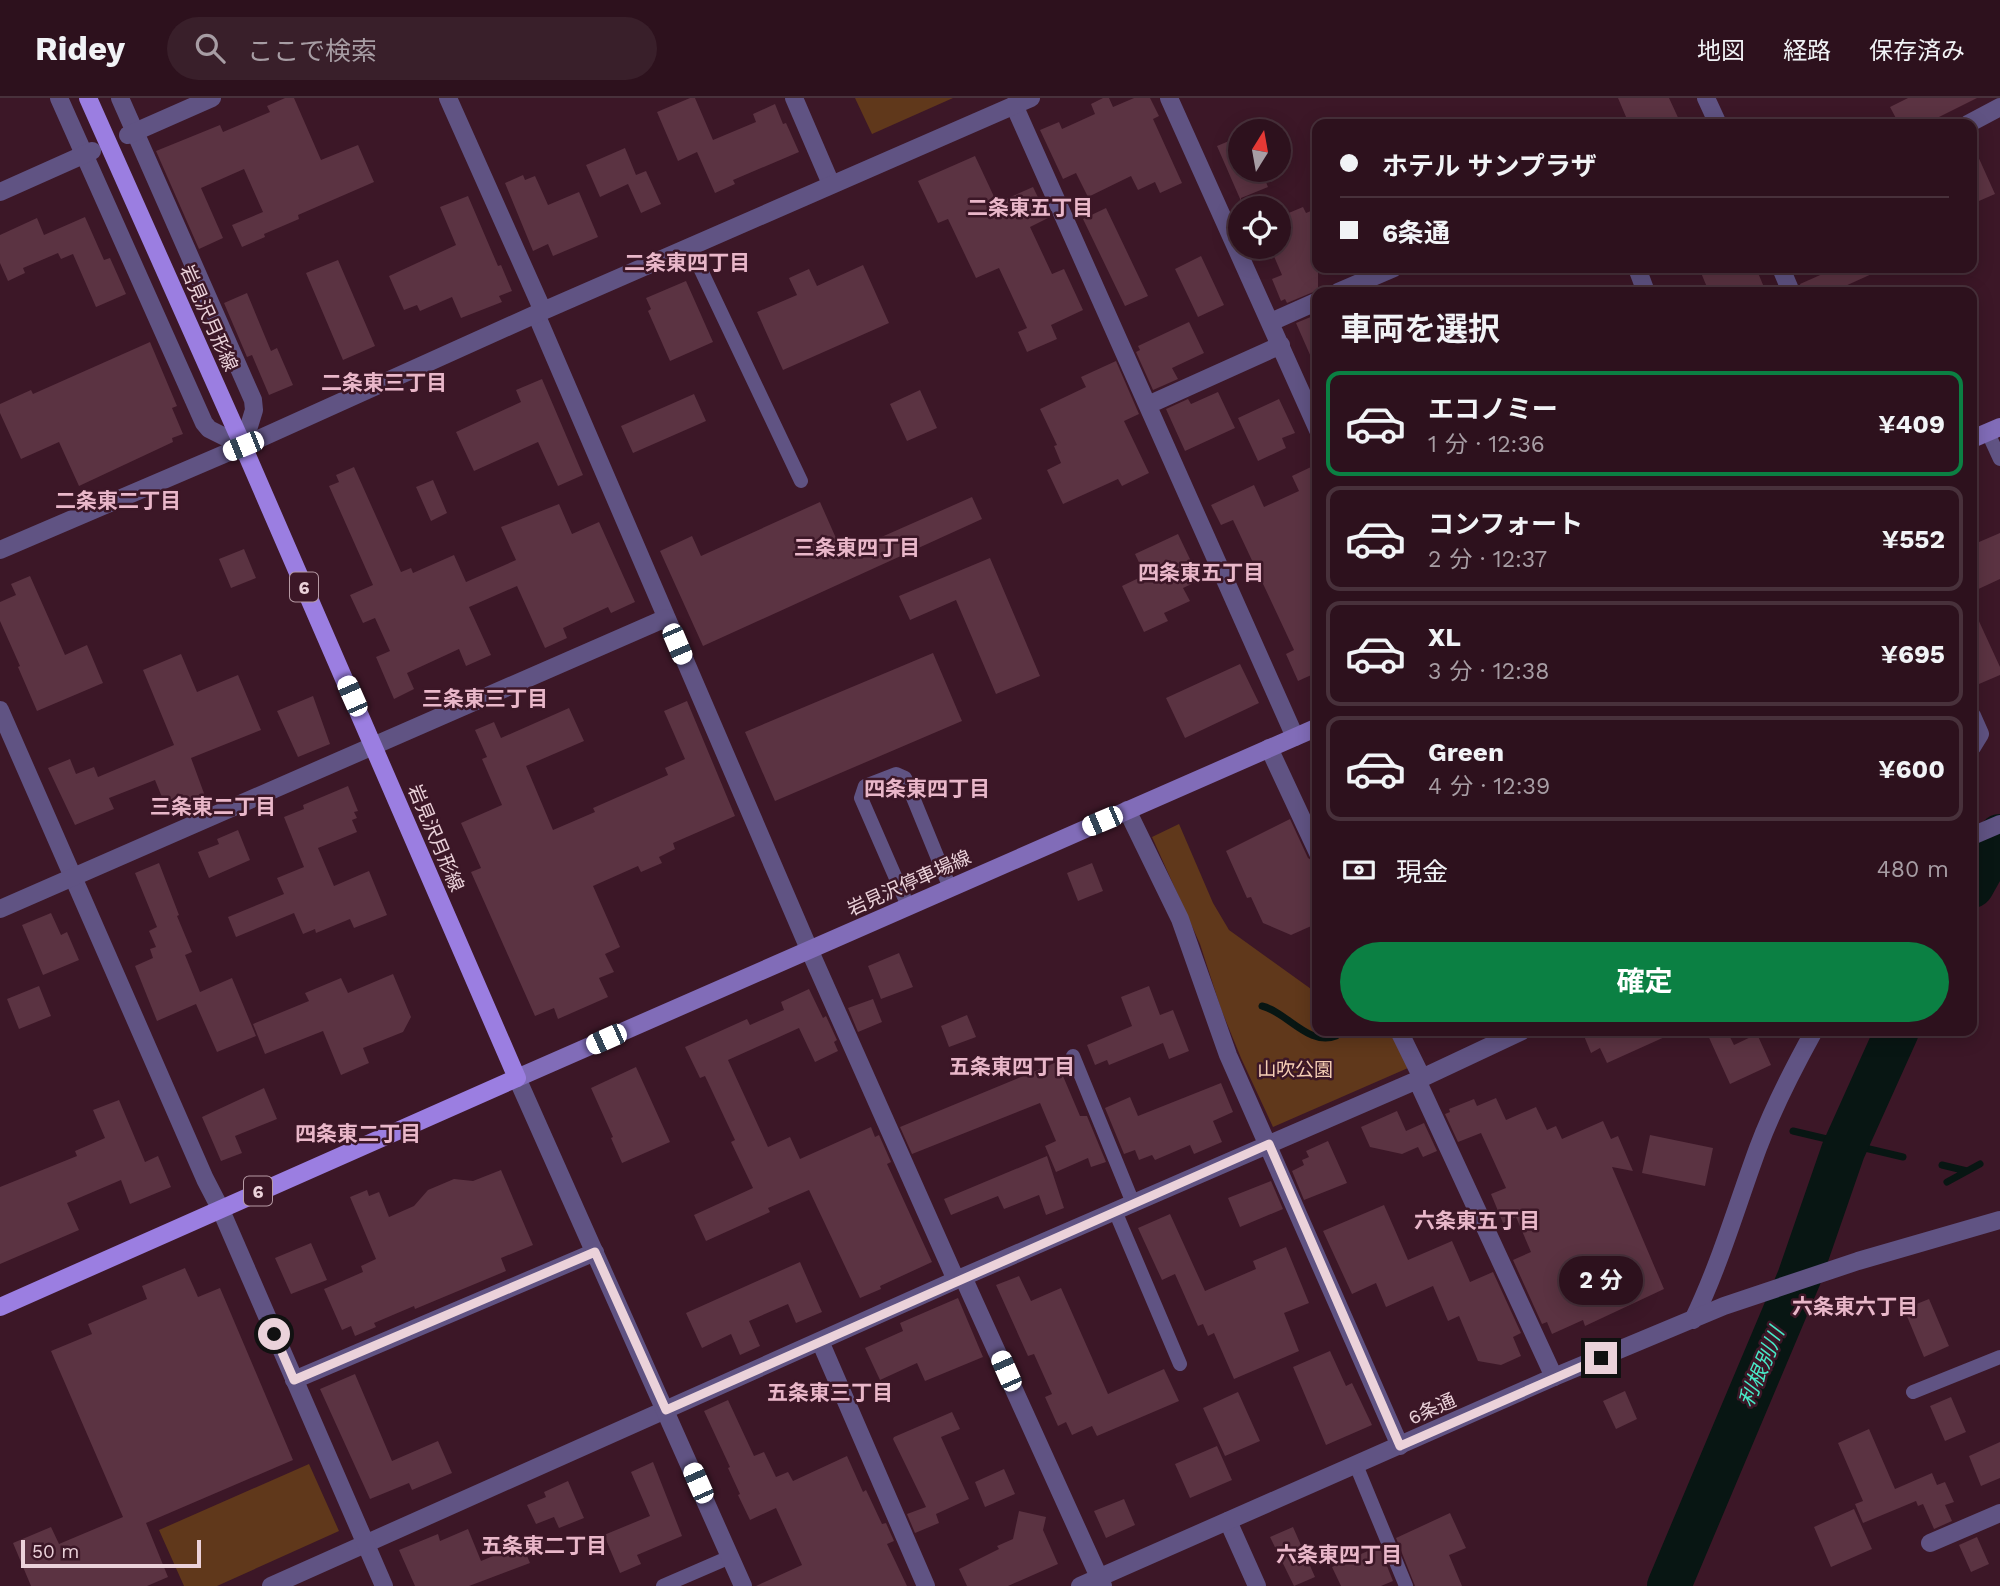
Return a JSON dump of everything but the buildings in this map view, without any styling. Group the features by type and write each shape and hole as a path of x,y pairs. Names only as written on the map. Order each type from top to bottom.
{"main road":[{"name":"岩見沢月形線","path":"88,98 243,446 517,1078"},
{"name":"岩見沢停車場線","path":"517,1078 1312,730"},
{"name":"6","path":"0,1307 517,1078"}],"street":[{"path":"59,98 88,153 204,423 209,429 243,446"},
{"path":"120,98 132,134 253,400 254,410 243,446"},
{"path":"132,134 212,98"},
{"path":"448,98 666,618 810,949 1101,1582"},
{"path":"794,98 831,184"},
{"path":"0,550 243,446 831,184 1031,98"},
{"path":"1169,98 1312,416"},
{"path":"1706,98 1716,119"},
{"path":"1014,106 1295,737"},
{"path":"1977,119 2000,107"},
{"path":"0,192 88,153"},
{"path":"1350,287 1382,273"},
{"path":"1271,322 1312,304"},
{"path":"1148,405 1281,345"},
{"path":"0,909 666,618"},
{"path":"0,710 384,1586"},
{"path":"1269,748 1312,840"},
{"path":"1127,810 1181,919 1228,1055 1400,1446"},
{"path":"1977,834 2000,824"},
{"path":"1401,1036 1554,1377"},
{"path":"271,1586 366,1546 960,1279 1420,1079 1511,1036"},
{"path":"1693,1320 1706,1293 1772,1114 1811,1036"},
{"path":"517,1078 743,1586"},
{"name":"6条通","path":"1080,1586 1101,1582 1228,1521 1554,1377 1724,1307 1857,1261 2000,1220"},
{"path":"294,1380 595,1252"},
{"path":"820,1341 926,1586"},
{"path":"1930,1543 2000,1513"},
{"path":"1228,1521 1257,1586"}],"lane":[{"path":"690,247 801,481"},
{"path":"1987,433 2000,459"},
{"path":"908,906 861,798 865,786 896,774 905,778 950,888"},
{"path":"1073,1056 1133,1203"},
{"path":"1115,1211 1180,1364"},
{"path":"1913,1392 2000,1357"},
{"path":"1356,1465 1406,1586"},
{"path":"663,1586 730,1557"}],"green space":[{"path":"855,98 953,98 872,134"},
{"name":"山吹公園","path":"1179,824 1213,903 1229,930 1312,990 1312,1036 1392,1036 1408,1068 1273,1127 1221,1009 1200,944 1152,837"},
{"path":"309,1464 339,1531 217,1586 184,1586 159,1530"}],"waterway":[{"name":"利根別川","path":"1977,877 2000,836"},
{"path":"1262,1006 1312,1035"},
{"path":"1314,1036 1336,1036"},
{"name":"利根別川","path":"1669,1586 1799,1278 1843,1151 1895,1036"},
{"name":"利根別川","path":"1793,1131 1903,1157"},
{"path":"1947,1182 1980,1164"},
{"path":"1942,1165 1967,1171"}],"district":[{"name":"二条東五丁目","path":"1030,207"},
{"name":"二条東四丁目","path":"687,262"},
{"name":"二条東三丁目","path":"384,382"},
{"name":"二条東二丁目","path":"118,500"},
{"name":"三条東四丁目","path":"857,547"},
{"name":"四条東五丁目","path":"1201,572"},
{"name":"三条東三丁目","path":"485,698"},
{"name":"四条東四丁目","path":"927,788"},
{"name":"三条東二丁目","path":"213,806"},
{"name":"五条東四丁目","path":"1012,1066"},
{"name":"四条東二丁目","path":"358,1133"},
{"name":"六条東五丁目","path":"1477,1220"},
{"name":"六条東六丁目","path":"1855,1306"},
{"name":"五条東三丁目","path":"830,1392"},
{"name":"五条東二丁目","path":"544,1545"},
{"name":"六条東四丁目","path":"1339,1554"}],"route":[{"path":"274,1334 294,1380 595,1252 666,1410 1269,1144 1400,1446 1601,1358"}]}
